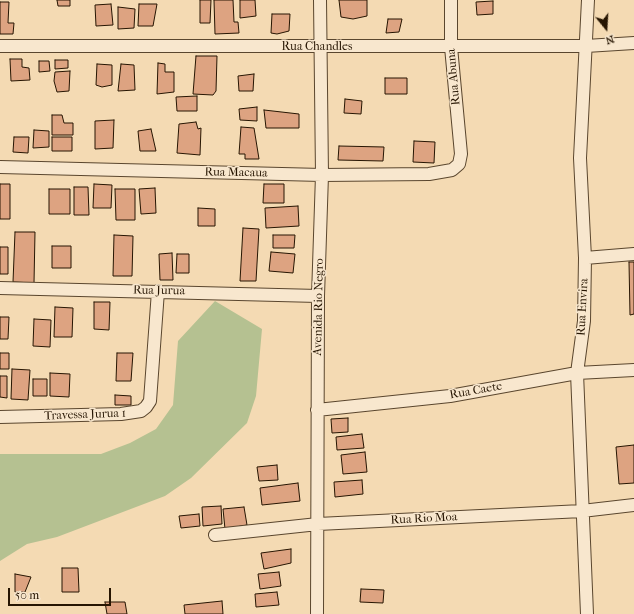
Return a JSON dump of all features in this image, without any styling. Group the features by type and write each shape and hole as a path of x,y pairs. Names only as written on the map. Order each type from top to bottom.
{"street":[{"name":"Avenida Rio Negro","path":"317,614 318,296 322,175 320,0"},
{"name":"Rua Abuna","path":"451,0 451,47 461,154"},
{"name":"Rua Envira","path":"587,614 577,374 584,321 585,258 580,158 588,0"},
{"name":"Rua Chandles","path":"0,46 451,47 586,46 634,42"},
{"name":"Rua Macaua","path":"0,167 322,175 446,172 456,168 461,154"},
{"path":"585,258 634,254"},
{"name":"Rua Jurua","path":"0,288 318,296"},
{"name":"Travessa Jurua 1","path":"0,417 121,414 141,411 150,401 158,291"},
{"name":"Rua Caete","path":"317,410 450,396 577,374 634,370"},
{"name":"Rua Rio Moa","path":"215,535 318,524 582,511 634,505"}],"green space":[{"path":"215,301 262,329 256,396 247,423 191,478 165,496 57,537 27,544 0,561 0,454 101,454 130,443 156,429 173,405 178,341"}],"building":[{"path":"57,0 70,0 70,6 58,6"},
{"path":"200,0 211,0 210,23 200,23"},
{"path":"214,0 233,0 234,22 238,22 239,33 215,34"},
{"path":"240,0 255,0 256,16 240,18"},
{"path":"339,0 367,0 367,16 353,19 341,17"},
{"path":"493,1 493,14 477,15 476,2"},
{"path":"0,2 9,2 8,23 14,23 13,34 0,34"},
{"path":"111,4 113,25 96,26 95,5"},
{"path":"139,4 157,4 153,26 138,26"},
{"path":"118,7 135,9 134,28 118,29"},
{"path":"272,14 290,14 289,31 277,34 271,33"},
{"path":"388,19 402,19 399,32 386,33"},
{"path":"196,56 217,56 216,91 213,95 193,94"},
{"path":"10,59 22,59 22,67 29,68 30,80 11,81"},
{"path":"55,60 68,60 68,68 55,69"},
{"path":"39,61 49,61 50,71 39,72"},
{"path":"158,63 165,64 165,72 174,72 174,92 157,94"},
{"path":"97,64 112,65 112,85 102,87 96,85"},
{"path":"121,64 134,65 135,90 118,91"},
{"path":"70,71 69,91 57,92 54,81 55,72"},
{"path":"254,74 253,91 239,91 238,76"},
{"path":"385,78 407,78 407,94 385,94"},
{"path":"197,96 197,111 177,111 176,97"},
{"path":"345,99 362,101 361,114 344,113"},
{"path":"257,107 257,121 240,120 239,109"},
{"path":"264,110 299,114 299,128 266,128"},
{"path":"52,115 62,115 64,123 73,123 73,135 52,135"},
{"path":"114,120 113,148 95,149 95,121"},
{"path":"196,122 198,129 201,128 200,155 177,153 179,124"},
{"path":"241,127 254,128 259,159 245,159 245,154 239,154"},
{"path":"151,129 156,151 140,151 138,131"},
{"path":"34,130 49,131 49,147 33,148"},
{"path":"14,137 29,137 28,153 13,152"},
{"path":"52,137 72,137 72,151 52,151"},
{"path":"414,141 435,142 434,163 413,162"},
{"path":"339,146 384,147 383,161 338,160"},
{"path":"0,184 10,184 10,219 0,219"},
{"path":"94,184 112,185 111,208 93,208"},
{"path":"264,184 284,184 284,203 263,203"},
{"path":"74,187 88,187 89,215 74,215"},
{"path":"155,188 156,213 141,214 139,189"},
{"path":"49,189 70,189 70,214 49,214"},
{"path":"115,189 135,189 135,220 116,220"},
{"path":"298,206 299,226 266,228 265,208"},
{"path":"198,208 215,209 215,226 198,226"},
{"path":"243,228 259,229 256,281 240,281"},
{"path":"15,232 35,232 34,283 13,282"},
{"path":"114,235 133,236 132,276 113,276"},
{"path":"273,235 295,235 294,248 273,248"},
{"path":"52,246 71,246 71,268 52,268"},
{"path":"0,247 8,247 8,274 0,274"},
{"path":"271,252 295,254 293,273 269,271"},
{"path":"172,253 173,280 160,280 159,254"},
{"path":"177,254 189,254 189,273 176,273"},
{"path":"629,262 634,262 634,314 630,315"},
{"path":"94,302 110,302 109,330 94,329"},
{"path":"55,307 73,308 72,337 54,337"},
{"path":"0,317 9,317 8,339 0,339"},
{"path":"34,319 51,320 50,347 33,346"},
{"path":"0,353 9,353 9,369 0,369"},
{"path":"117,353 133,353 131,381 116,381"},
{"path":"12,369 30,370 28,400 11,399"},
{"path":"50,373 70,374 69,397 50,396"},
{"path":"0,376 7,376 7,398 0,397"},
{"path":"33,379 47,379 47,396 33,396"},
{"path":"115,395 131,396 131,405 115,405"},
{"path":"348,418 348,432 332,433 331,419"},
{"path":"362,434 364,448 337,450 336,437"},
{"path":"634,445 634,483 619,484 616,447"},
{"path":"365,452 367,472 343,474 341,455"},
{"path":"277,465 278,480 259,481 257,467"},
{"path":"362,480 363,494 335,497 334,482"},
{"path":"298,483 300,501 262,505 260,488"},
{"path":"221,506 222,524 203,526 202,507"},
{"path":"244,507 247,525 225,529 223,509"},
{"path":"199,514 200,526 181,528 179,516"},
{"path":"291,549 291,563 264,569 261,553"},
{"path":"62,568 78,568 79,592 62,592"},
{"path":"279,572 281,586 260,589 258,574"},
{"path":"15,574 31,577 25,592 15,592"},
{"path":"361,589 384,590 383,603 360,602"},
{"path":"277,592 279,605 256,607 255,594"},
{"path":"222,601 223,614 185,614 184,605"},
{"path":"105,602 125,602 127,614 107,614"}]}
